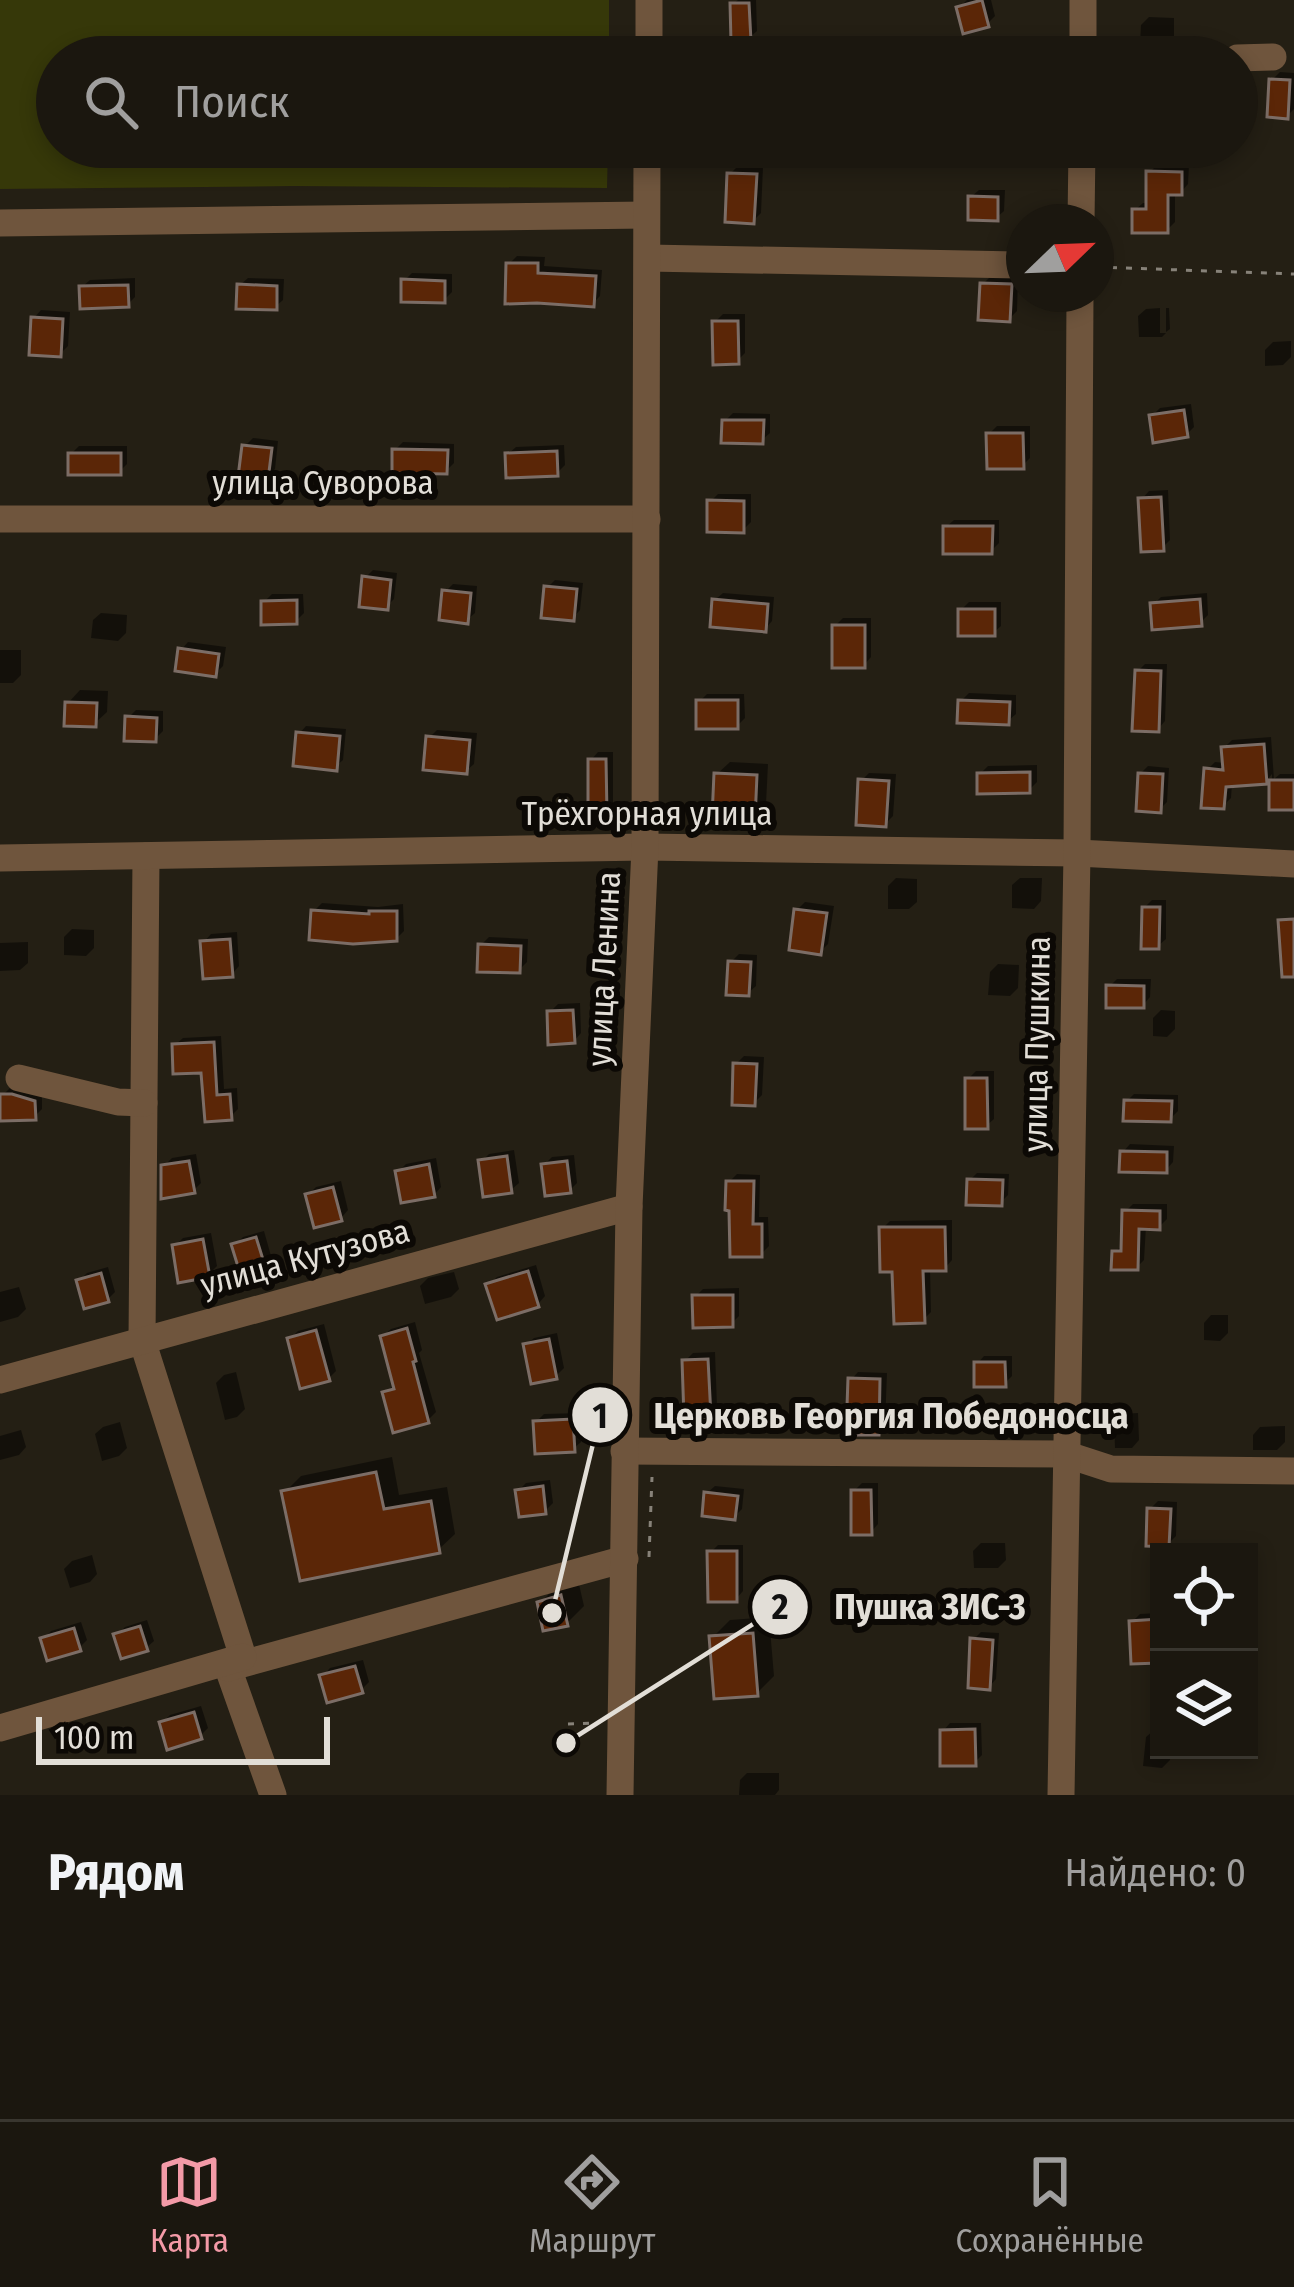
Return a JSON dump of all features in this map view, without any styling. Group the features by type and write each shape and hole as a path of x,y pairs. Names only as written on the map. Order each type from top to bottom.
{"street":[{"path":"649,36 650,0"},
{"path":"1083,36 1084,0"},
{"path":"1258,57 1273,57"},
{"name":"улица Ленина","path":"620,1795 629,1207 645,848 647,168"},
{"path":"1081,204 1082,168"},
{"path":"0,224 646,214"},
{"path":"648,258 1006,265"},
{"name":"улица Пушкина","path":"1061,1795 1077,853 1080,312"},
{"name":"улица Суворова","path":"0,518 646,519"},
{"name":"Трёхгорная улица","path":"0,858 645,848 1077,853 1294,864"},
{"path":"146,856 142,1340 272,1795"},
{"path":"19,1078 118,1102 144,1103"},
{"name":"улица Кутузова","path":"0,1380 629,1207"},
{"path":"624,1451 1065,1454 1112,1469 1294,1471"},
{"path":"0,1728 625,1559"}],"path":[{"path":"1114,268 1294,274"},
{"path":"568,1724 622,1723"}],"shaded area":[{"path":"0,0 609,0 609,36 36,36 36,168 607,168 607,188 0,189"}],"building":[{"path":"982,0 989,27 963,34 956,7"},
{"path":"730,3 749,3 751,36 731,36"},
{"path":"1269,79 1290,80 1288,119 1267,117"},
{"path":"1146,171 1182,172 1182,195 1168,195 1168,233 1132,233 1132,209 1146,209"},
{"path":"727,173 757,174 754,224 725,222"},
{"path":"968,196 998,197 998,221 968,220"},
{"path":"506,263 538,263 538,273 596,276 594,307 505,304"},
{"path":"401,279 445,281 445,303 401,302"},
{"path":"980,283 1006,284 1010,322 978,320"},
{"path":"237,284 277,286 277,310 236,309"},
{"path":"128,285 129,307 80,309 79,286"},
{"path":"31,317 63,319 61,357 29,355"},
{"path":"712,321 738,321 739,364 713,365"},
{"path":"1184,410 1188,437 1153,443 1149,415"},
{"path":"722,420 764,420 763,444 721,443"},
{"path":"986,433 1023,433 1024,469 987,469"},
{"path":"242,445 272,448 268,480 238,477"},
{"path":"392,449 448,450 447,474 392,473"},
{"path":"557,451 558,476 506,478 505,453"},
{"path":"68,453 121,453 121,475 68,475"},
{"path":"1161,497 1164,551 1141,552 1138,498"},
{"path":"707,500 744,501 744,533 707,532"},
{"path":"943,526 993,526 992,554 943,554"},
{"path":"362,576 391,580 388,610 359,607"},
{"path":"544,586 577,589 574,621 541,618"},
{"path":"442,590 471,593 468,624 439,620"},
{"path":"712,599 768,604 766,632 710,627"},
{"path":"1200,599 1202,626 1152,630 1150,603"},
{"path":"297,600 297,624 261,625 261,601"},
{"path":"958,609 995,609 995,636 958,636"},
{"path":"832,625 865,625 865,668 832,668"},
{"path":"178,648 219,654 216,677 175,671"},
{"path":"1135,670 1161,671 1159,732 1132,731"},
{"path":"696,700 738,700 738,729 696,729"},
{"path":"958,700 1010,702 1009,725 957,723"},
{"path":"65,702 97,703 96,727 64,726"},
{"path":"125,716 157,718 156,742 124,741"},
{"path":"296,732 340,736 337,771 293,766"},
{"path":"426,736 470,740 467,774 423,770"},
{"path":"1264,744 1267,784 1226,787 1224,809 1201,808 1204,768 1223,770 1221,747"},
{"path":"588,759 606,759 607,814 588,814"},
{"path":"1030,772 1030,793 977,794 977,773"},
{"path":"714,773 757,775 755,820 712,818"},
{"path":"1138,773 1163,774 1161,813 1136,811"},
{"path":"858,779 889,781 886,827 856,825"},
{"path":"1269,780 1294,780 1294,810 1269,810"},
{"path":"1142,907 1160,907 1159,949 1141,949"},
{"path":"794,909 827,913 821,955 789,950"},
{"path":"311,910 397,911 397,941 309,940"},
{"path":"1294,919 1294,977 1282,977 1278,920"},
{"path":"230,939 233,977 203,979 200,941"},
{"path":"478,944 521,946 520,973 477,972"},
{"path":"728,961 751,962 749,996 726,995"},
{"path":"1106,985 1144,986 1144,1008 1106,1008"},
{"path":"573,1010 575,1043 548,1045 547,1011"},
{"path":"214,1042 217,1095 230,1094 232,1120 205,1122 201,1073 173,1074 172,1044"},
{"path":"733,1063 757,1064 755,1106 732,1105"},
{"path":"965,1078 987,1078 988,1129 965,1129"},
{"path":"0,1094 35,1101 36,1120 0,1121"},
{"path":"1124,1100 1172,1101 1171,1122 1123,1121"},
{"path":"1120,1151 1167,1152 1167,1173 1119,1172"},
{"path":"507,1156 512,1193 483,1197 478,1160"},
{"path":"189,1161 195,1193 161,1199 161,1165"},
{"path":"567,1161 571,1193 545,1196 541,1164"},
{"path":"429,1164 435,1197 401,1203 395,1171"},
{"path":"967,1179 1003,1180 1002,1206 966,1205"},
{"path":"726,1181 754,1181 753,1224 762,1224 762,1257 730,1257"},
{"path":"333,1187 342,1221 314,1228 305,1194"},
{"path":"1122,1210 1160,1211 1160,1230 1139,1229 1138,1270 1111,1270 1112,1251 1121,1251"},
{"path":"879,1227 945,1227 946,1271 923,1271 925,1323 894,1324 892,1272 880,1272"},
{"path":"256,1237 265,1266 240,1273 231,1244"},
{"path":"203,1239 210,1277 178,1283 172,1245"},
{"path":"528,1271 539,1307 497,1320 485,1284"},
{"path":"101,1273 109,1302 84,1309 76,1280"},
{"path":"692,1295 733,1295 733,1327 693,1328"},
{"path":"407,1328 429,1423 393,1433 382,1392 394,1389 380,1336"},
{"path":"316,1330 330,1381 300,1389 287,1338"},
{"path":"549,1339 557,1379 531,1384 523,1344"},
{"path":"708,1359 711,1417 684,1418 682,1360"},
{"path":"974,1362 1005,1362 1006,1387 974,1387"},
{"path":"848,1378 880,1379 879,1435 846,1435"},
{"path":"573,1419 575,1452 535,1454 533,1421"},
{"path":"376,1472 384,1509 431,1501 440,1553 300,1581 281,1491"},
{"path":"543,1486 546,1514 519,1517 515,1490"},
{"path":"851,1490 871,1490 872,1535 851,1535"},
{"path":"704,1492 738,1496 735,1520 702,1516"},
{"path":"1147,1508 1171,1509 1169,1543 1146,1546"},
{"path":"707,1551 737,1551 737,1602 708,1602"},
{"path":"561,1595 568,1626 543,1631 537,1602"},
{"path":"1150,1620 1150,1663 1131,1664 1129,1621"},
{"path":"140,1626 148,1651 121,1659 113,1634"},
{"path":"74,1628 81,1651 47,1661 40,1638"},
{"path":"753,1633 758,1696 714,1699 709,1636"},
{"path":"970,1638 993,1640 990,1690 968,1688"},
{"path":"355,1666 363,1693 327,1703 319,1675"},
{"path":"194,1712 202,1739 167,1750 159,1722"},
{"path":"975,1729 976,1766 940,1766 940,1730"}],"place":[{"name":"Церковь Георгия Победоносца","path":"552,1613"},
{"name":"Пушка ЗИС-3","path":"566,1743"}]}
